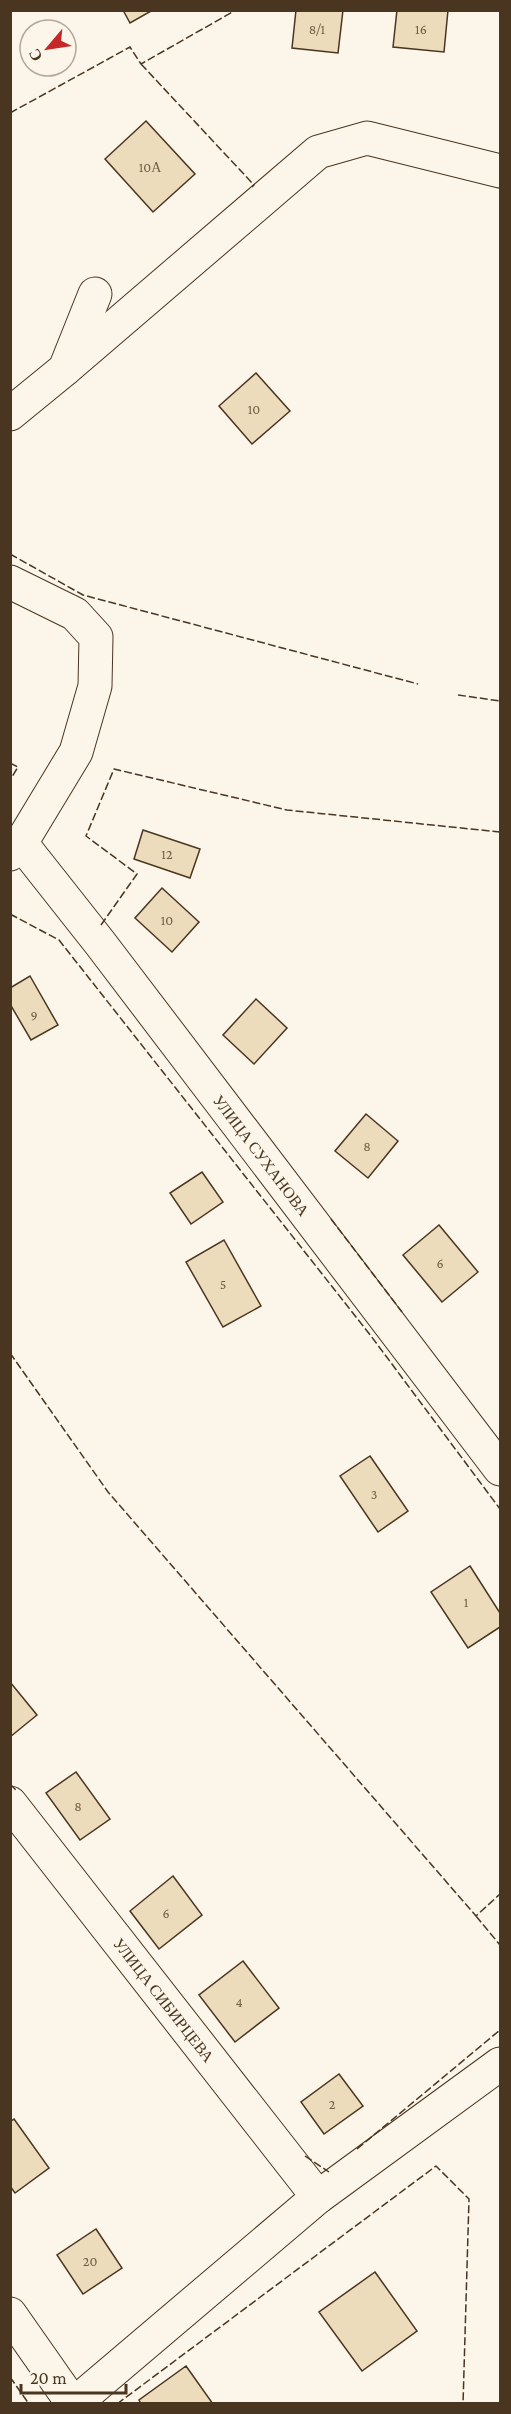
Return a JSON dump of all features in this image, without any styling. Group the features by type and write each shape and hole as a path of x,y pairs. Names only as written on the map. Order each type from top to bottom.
{"street":[{"path":"10,414 318,152 367,138 501,171"},
{"path":"64,369 95,294"},
{"path":"10,582 75,614 96,637 94,686 76,752 16,849"},
{"name":"УЛИЦА СУХАНОВА","path":"16,849 107,952 501,1469"},
{"name":"УЛИЦА СИБИРЦЕВА","path":"10,1803 318,2197"},
{"path":"10,2314 73,2403 318,2197 501,2064"}],"building":[{"path":"123,10 153,10 130,23"},
{"path":"296,10 343,10 338,53 292,48"},
{"path":"397,10 448,10 444,52 393,47"},
{"path":"146,121 195,174 153,212 105,159"},
{"path":"256,373 290,411 252,444 219,406"},
{"path":"143,830 200,849 190,878 134,859"},
{"path":"162,888 199,922 172,952 135,918"},
{"path":"30,976 58,1025 31,1040 10,1004 10,988"},
{"path":"256,999 287,1028 254,1064 223,1035"},
{"path":"366,1114 398,1141 368,1178 335,1151"},
{"path":"202,1172 223,1202 191,1224 170,1193"},
{"path":"439,1225 478,1272 442,1302 403,1255"},
{"path":"224,1240 261,1306 223,1327 186,1262"},
{"path":"370,1456 408,1511 378,1532 340,1476"},
{"path":"470,1566 500,1613 500,1627 468,1648 431,1592"},
{"path":"10,1682 37,1715 10,1737"},
{"path":"76,1772 110,1819 80,1840 46,1793"},
{"path":"173,1876 202,1915 159,1949 130,1911"},
{"path":"243,1961 279,2008 235,2042 199,1995"},
{"path":"339,2074 363,2106 324,2134 301,2102"},
{"path":"14,2119 49,2168 15,2193 10,2186 10,2122"},
{"path":"96,2229 122,2268 83,2294 57,2255"},
{"path":"375,2272 417,2331 362,2371 319,2312"},
{"path":"186,2366 213,2404 141,2404 139,2400"}],"fence":[{"path":"10,113 130,47 141,64 236,10"},
{"path":"141,64 254,185 252,187"},
{"path":"10,554 83,595 418,684"},
{"path":"458,695 500,701"},
{"path":"10,763 18,767 10,780"},
{"path":"101,925 137,874 86,836 114,769 287,810 500,832"},
{"path":"10,914 59,940 371,1336 500,1509"},
{"path":"331,1219 402,1312"},
{"path":"10,1353 108,1492 476,1916 500,1894"},
{"path":"10,1784 17,1791"},
{"path":"476,1916 500,1945"},
{"path":"357,2149 500,2030"},
{"path":"305,2156 329,2172"},
{"path":"117,2404 436,2166 469,2199 463,2404"},
{"path":"10,2377 29,2404"}]}
